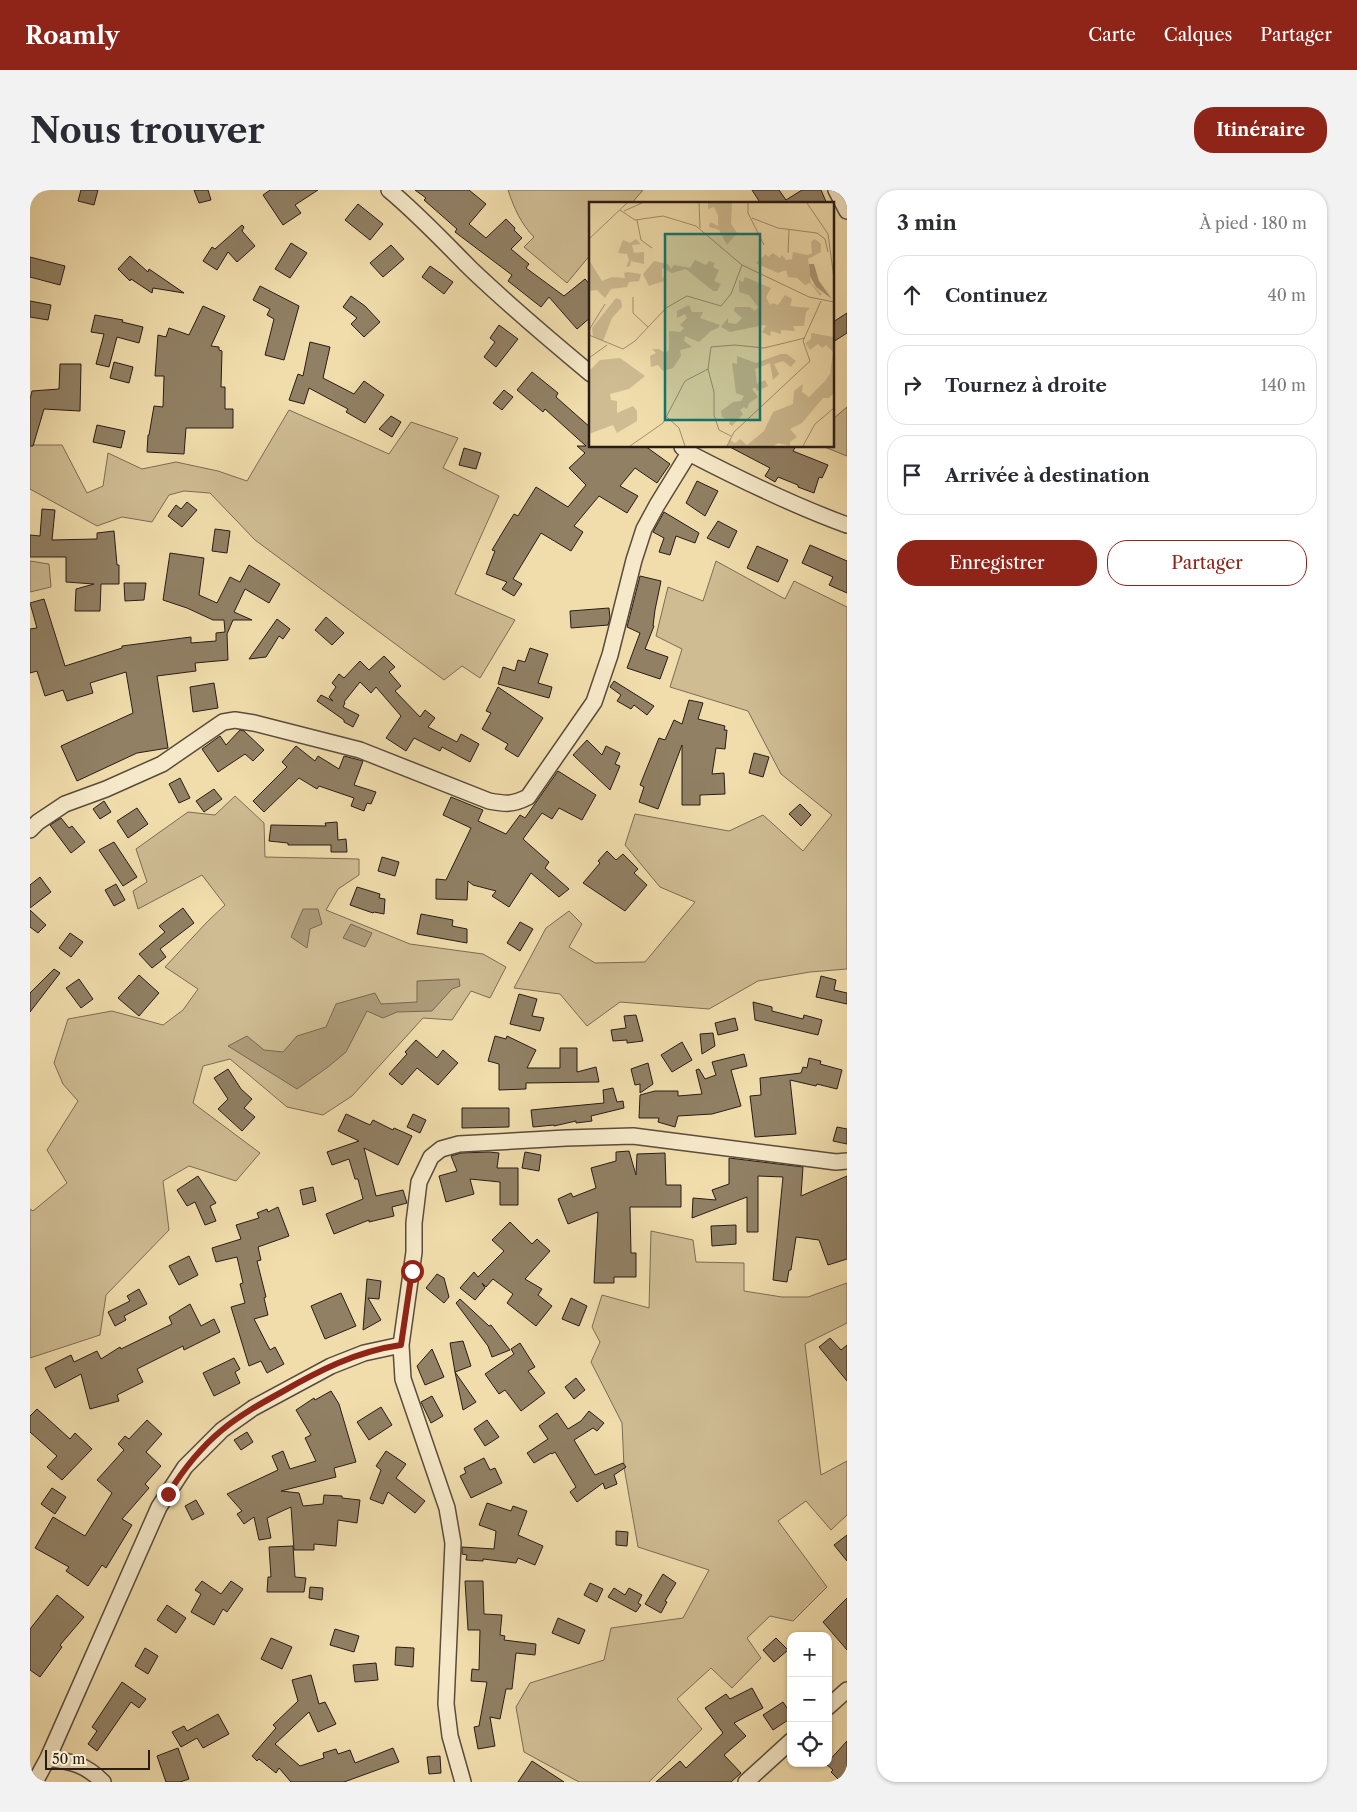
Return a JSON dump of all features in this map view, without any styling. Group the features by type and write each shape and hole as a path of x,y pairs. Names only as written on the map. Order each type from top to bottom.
{"street":[{"path":"389,190 408,205 472,270 521,315 589,372"},
{"path":"836,190 847,211"},
{"path":"30,830 38,822 65,804 106,789 162,764 223,722 235,720 280,729 360,750 489,801 515,804 528,797 594,702 603,679 644,529 685,449 754,486 805,510 847,525"},
{"path":"463,1782 450,1736 446,1704 453,1543 447,1508 403,1379 401,1345 414,1252 414,1223 419,1182 431,1157 442,1150 459,1144 634,1136 836,1162 847,1161"},
{"path":"35,1782 48,1758 159,1507 185,1467 222,1430 253,1408 332,1366 364,1353 401,1345"},
{"path":"832,1703 847,1690"},
{"path":"746,1782 787,1745"},
{"path":"48,1758 77,1763 89,1769 103,1782"}],"shaded area":[{"path":"508,190 643,190 633,202 589,202 589,256 567,283 524,247 534,237 525,227"},
{"path":"847,407 847,456 827,448 834,448 834,418"},
{"path":"289,410 389,454 411,422 458,438 443,468 499,496 455,594 515,620 480,678 462,666 444,680 255,540 210,493 184,491 169,495 152,522 122,517 97,526 30,489 30,445 62,445 87,493 103,486 108,453 142,469 176,462 218,471 247,481"},
{"path":"30,561 49,564 51,587 30,592"},
{"path":"716,561 785,599 794,581 847,607 847,969 810,972 758,981 709,1009 620,1002 587,1026 560,994 514,988 546,928 569,911 582,924 569,947 595,963 645,962 695,902 660,887 625,845 635,814 729,831 763,815 803,851 832,815 781,774 748,711 670,687 682,649 656,636 668,587 703,601"},
{"path":"235,796 264,823 265,857 359,859 359,875 338,889 326,910 410,944 483,954 506,967 490,998 471,991 452,1020 423,1018 352,1096 323,1115 287,1107 230,1059 203,1066 193,1103 260,1153 236,1181 189,1166 163,1181 169,1230 106,1295 100,1335 30,1358 30,1209 33,1211 67,1183 47,1150 78,1101 63,1084 54,1063 68,1019 112,1011 163,1025 183,1010 198,989 165,967 225,905 202,875 138,909 133,891 147,882 136,849 188,812 215,815"},
{"path":"303,909 318,909 322,924 310,929 307,948 291,937"},
{"path":"351,924 372,933 365,947 343,938"},
{"path":"459,979 460,986 452,989 432,1011 397,1012 383,1018 367,1011 346,1052 297,1089 228,1046 247,1036 264,1050 283,1052 297,1036 326,1027 336,1004 375,993 381,1004 417,1002 417,981"},
{"path":"651,1231 693,1240 696,1262 744,1263 744,1291 782,1297 808,1297 847,1283 847,1323 805,1344 821,1475 847,1461 847,1515 831,1530 806,1501 778,1521 827,1587 793,1621 770,1616 747,1638 761,1658 732,1688 711,1668 677,1699 702,1729 649,1782 579,1782 524,1752 516,1707 530,1683 604,1660 611,1628 683,1618 709,1570 638,1547 624,1467 622,1423 591,1362 600,1342 592,1327 602,1295 649,1308"}],"building":[{"path":"81,190 98,190 94,205 78,201"},
{"path":"194,190 208,190 211,200 199,203"},
{"path":"270,190 318,190 295,205 301,213 283,225 263,195"},
{"path":"415,190 469,190 486,204 469,224 486,238 506,219 522,238 511,249 529,264 526,268 564,296 585,279 589,284 589,319 577,329 549,297 541,307 508,281 512,275 455,232 457,229 424,200 426,198"},
{"path":"752,190 779,190 786,200 802,190 821,190 826,202 760,202"},
{"path":"358,204 383,224 370,240 345,220"},
{"path":"242,225 244,227 242,231 255,246 237,262 228,252 217,270 203,261 212,247 215,249"},
{"path":"291,243 307,253 290,278 275,269"},
{"path":"391,245 404,259 383,277 370,263"},
{"path":"130,256 148,272 149,269 184,293 153,288 152,293 131,279 130,281 118,269"},
{"path":"30,257 65,266 60,285 30,277"},
{"path":"430,266 453,282 444,294 422,277"},
{"path":"260,286 299,306 284,360 265,355 274,319 267,315 270,309 253,300"},
{"path":"351,296 365,306 380,322 364,337 351,324 357,318 343,307"},
{"path":"30,301 51,305 48,320 30,317"},
{"path":"203,306 225,316 211,346 219,347 219,350 222,351 221,387 225,387 225,409 233,409 233,428 186,428 184,454 147,452 148,435 154,406 163,407 164,376 155,376 158,335 166,337 169,328 189,335"},
{"path":"847,313 847,333 834,341 834,321"},
{"path":"95,315 123,320 122,322 143,327 139,343 117,337 109,367 96,364 104,334 91,332"},
{"path":"499,325 518,339 496,367 484,357 495,342 490,338"},
{"path":"310,342 330,347 323,378 354,394 364,381 384,395 365,423 346,412 348,409 309,388 304,404 289,400 298,374 303,376"},
{"path":"114,362 133,367 129,383 110,378"},
{"path":"60,364 81,364 80,411 44,409 33,446 30,446 30,399 32,391 59,389"},
{"path":"532,372 558,393 556,397 589,426 589,448 648,448 670,464 657,483 635,468 620,486 638,496 627,513 599,496 574,526 583,532 571,551 541,533 513,579 522,584 514,596 502,589 507,582 486,574 495,551 492,550 514,514 518,516 536,487 568,507 586,485 569,468 585,453 577,446 586,446 545,409 543,412 517,390"},
{"path":"504,390 513,397 502,410 493,403"},
{"path":"391,416 401,422 392,437 379,429"},
{"path":"97,425 125,431 121,448 93,442"},
{"path":"464,448 481,453 476,469 459,465"},
{"path":"732,448 795,448 793,451 828,465 822,478 819,477 814,493 778,477 775,482 765,476 770,468"},
{"path":"697,481 718,491 705,516 686,503"},
{"path":"187,502 197,510 182,527 168,516 176,505 181,509"},
{"path":"42,509 55,510 52,540 97,539 97,533 114,531 117,565 119,565 119,584 101,584 100,611 75,611 76,589 94,584 66,582 66,557 30,557 30,535 40,536"},
{"path":"664,512 699,533 695,543 676,536 670,555 659,552 664,538 653,532"},
{"path":"718,521 737,531 729,548 707,538"},
{"path":"215,529 230,531 227,553 212,551"},
{"path":"810,545 847,561 847,593 829,585 833,577 802,563"},
{"path":"757,546 788,560 778,582 747,568"},
{"path":"170,553 204,558 199,595 217,603 230,577 240,582 249,565 280,584 269,603 245,589 234,612 252,620 233,620 227,634 228,660 195,663 196,671 157,676 168,748 137,753 77,781 61,746 133,713 126,672 90,683 93,693 67,701 63,690 45,696 37,671 30,673 30,629 37,628 30,603 44,599 65,666 122,648 122,646 191,637 191,643 216,641 216,633 225,632 224,620 213,620 163,600"},
{"path":"640,576 661,581 654,626 645,649 668,657 660,679 627,668 640,633 627,627"},
{"path":"124,583 146,583 144,600 125,601"},
{"path":"609,608 610,618 608,625 571,628 570,611"},
{"path":"326,617 344,633 332,645 315,630"},
{"path":"277,619 290,629 283,639 279,636 266,657 249,659"},
{"path":"530,648 548,654 538,683 552,687 549,698 498,684 503,667 515,671 518,660 525,662"},
{"path":"384,656 395,667 389,672 401,686 395,691 420,717 425,710 435,718 428,727 457,742 461,734 479,744 470,762 442,747 440,751 414,738 406,751 386,738 401,716 376,687 371,693 360,682 344,702 343,707 359,715 353,727 317,701 321,695 333,701 329,697 336,687 332,683 339,674 344,678 360,661 369,670"},
{"path":"614,681 654,706 647,715 634,705 631,709 617,701 621,695 610,687"},
{"path":"214,683 218,708 193,712 190,687"},
{"path":"498,687 543,718 518,757 505,749 508,744 482,729 491,713 486,711"},
{"path":"689,700 703,703 698,719 725,726 724,730 727,730 725,749 716,748 712,774 724,773 725,794 700,795 700,805 682,805 682,745 658,809 639,802 644,787 640,785 659,738 665,740 674,720 682,724"},
{"path":"240,730 244,731 264,750 253,761 245,754 218,772 202,749 220,736 226,745"},
{"path":"587,740 602,755 606,746 620,753 615,764 620,766 610,790 573,755"},
{"path":"296,746 315,761 318,756 339,769 344,756 363,761 354,785 376,792 371,804 367,803 364,811 351,806 354,798 319,786 317,789 299,778 264,812 253,801 287,767 282,762"},
{"path":"754,753 769,757 763,777 749,773"},
{"path":"558,771 596,795 582,820 559,808 552,819 542,813 523,839 549,862 545,868 569,889 559,897 531,873 509,907 492,896 496,891 473,885 468,881 467,900 436,899 436,879 446,880 471,828 443,815 451,797 483,810 478,821 506,834 520,815 525,818"},
{"path":"180,778 190,798 179,803 169,784"},
{"path":"214,789 222,799 204,812 196,801"},
{"path":"104,801 111,812 100,819 93,809"},
{"path":"800,804 811,815 801,826 789,814"},
{"path":"137,808 148,824 128,838 117,821"},
{"path":"61,818 69,828 72,826 85,842 71,853 50,825"},
{"path":"337,822 338,840 346,839 347,852 331,852 331,845 288,845 288,843 269,841 271,825 326,826 325,823"},
{"path":"114,842 137,877 123,886 99,850"},
{"path":"607,851 616,860 623,854 638,869 634,873 647,885 625,911 583,883 600,863 598,861"},
{"path":"382,857 399,862 395,876 378,871"},
{"path":"40,877 51,892 30,908 30,885"},
{"path":"116,884 125,900 114,906 105,890"},
{"path":"357,887 380,894 379,898 385,899 384,914 373,913 350,905"},
{"path":"183,908 194,923 160,949 166,957 152,968 139,954 165,932 159,926"},
{"path":"30,910 46,925 38,933 30,927"},
{"path":"421,914 453,920 452,926 467,929 467,943 417,934"},
{"path":"520,922 533,929 520,951 507,943"},
{"path":"70,933 83,942 71,957 59,948"},
{"path":"54,969 60,973 30,1012 30,993"},
{"path":"139,975 159,993 139,1016 118,998"},
{"path":"821,976 836,980 834,990 847,993 847,1004 816,997"},
{"path":"79,979 93,999 81,1008 66,988"},
{"path":"519,994 537,999 532,1016 544,1018 540,1031 510,1024"},
{"path":"753,1002 772,1007 772,1011 803,1019 804,1015 822,1020 818,1035 755,1020"},
{"path":"636,1015 643,1041 627,1043 627,1040 613,1041 611,1030 626,1028 624,1016"},
{"path":"735,1018 738,1030 718,1035 715,1023"},
{"path":"713,1033 715,1046 702,1054 700,1034"},
{"path":"495,1036 506,1039 507,1036 536,1050 527,1068 560,1068 560,1048 577,1048 577,1072 596,1067 599,1082 526,1083 526,1089 499,1090 499,1064 488,1061"},
{"path":"416,1040 437,1058 443,1050 458,1063 438,1085 417,1068 402,1085 389,1074 407,1054 405,1052"},
{"path":"682,1042 692,1060 672,1072 661,1055"},
{"path":"744,1054 747,1066 731,1070 741,1106 712,1114 678,1116 675,1127 658,1122 659,1118 639,1118 640,1095 655,1091 678,1091 678,1096 702,1094 696,1070 699,1069 705,1079 716,1075 712,1062"},
{"path":"809,1058 821,1061 820,1064 842,1070 837,1089 790,1080 796,1134 755,1137 750,1096 761,1095 760,1078 801,1073 803,1067 807,1068"},
{"path":"648,1063 653,1084 640,1093 640,1084 635,1085 631,1069"},
{"path":"228,1069 241,1089 252,1099 244,1108 255,1117 242,1131 218,1109 228,1099 214,1078"},
{"path":"613,1088 617,1102 623,1101 624,1108 591,1116 592,1121 576,1123 576,1121 554,1126 533,1127 531,1110 604,1103 603,1090"},
{"path":"462,1108 509,1108 509,1127 462,1128"},
{"path":"346,1114 370,1125 373,1120 393,1130 394,1128 412,1136 398,1165 364,1148 376,1196 403,1190 407,1203 392,1207 394,1216 369,1222 369,1220 334,1234 326,1214 363,1199 358,1179 355,1179 349,1159 332,1165 327,1152 359,1141 338,1131"},
{"path":"413,1114 426,1120 420,1133 407,1127"},
{"path":"837,1127 847,1129 847,1144 833,1141"},
{"path":"629,1151 636,1175 637,1154 665,1153 666,1185 681,1185 681,1207 630,1207 631,1253 636,1253 636,1277 614,1277 614,1283 594,1283 598,1212 568,1224 558,1199 571,1193 573,1197 596,1188 591,1168 616,1161 616,1152"},
{"path":"525,1152 541,1155 539,1171 522,1168"},
{"path":"461,1153 499,1153 497,1168 518,1168 518,1205 500,1205 500,1182 470,1179 474,1194 446,1202 439,1176 457,1171 451,1156"},
{"path":"729,1158 803,1167 801,1196 847,1176 847,1259 828,1265 819,1240 796,1237 791,1270 789,1270 787,1282 773,1280 783,1177 758,1176 758,1232 747,1232 747,1197 692,1218 693,1198 716,1200 712,1190 729,1184"},
{"path":"198,1176 216,1203 210,1206 216,1221 205,1225 195,1202 187,1206 177,1190"},
{"path":"313,1187 316,1201 303,1205 300,1190"},
{"path":"278,1207 289,1236 258,1247 261,1260 257,1261 266,1297 264,1298 268,1315 254,1319 270,1350 275,1347 284,1364 267,1373 261,1361 249,1366 231,1307 245,1303 240,1284 243,1283 237,1257 216,1262 212,1248 241,1239 236,1225 259,1218 257,1213 267,1209 268,1212"},
{"path":"510,1222 532,1244 537,1239 550,1251 525,1279 542,1289 538,1295 552,1306 536,1326 507,1303 513,1294 493,1279 486,1287 482,1283 485,1288 475,1300 460,1288 474,1272 478,1277 504,1251 492,1240"},
{"path":"736,1225 736,1244 712,1246 711,1226"},
{"path":"189,1256 198,1275 179,1285 169,1266"},
{"path":"437,1274 444,1278 449,1297 444,1303 426,1288"},
{"path":"367,1279 381,1281 379,1299 368,1298 381,1320 363,1330"},
{"path":"139,1289 147,1304 124,1316 126,1320 115,1326 108,1312 130,1301 127,1296"},
{"path":"341,1293 356,1326 325,1339 311,1306"},
{"path":"571,1298 587,1306 579,1326 562,1319"},
{"path":"460,1299 489,1326 491,1325 510,1350 492,1357 488,1346 456,1303"},
{"path":"190,1304 201,1326 214,1319 220,1332 184,1350 183,1346 137,1369 143,1382 117,1395 119,1401 90,1409 81,1374 55,1388 45,1368 71,1355 74,1362 97,1351 101,1359 120,1347 121,1349 172,1324 169,1317"},
{"path":"830,1338 841,1350 847,1345 847,1381 819,1347"},
{"path":"463,1341 471,1366 455,1372 450,1343"},
{"path":"520,1343 535,1367 528,1371 545,1393 521,1411 505,1390 499,1394 485,1374 514,1354 511,1349"},
{"path":"432,1349 444,1377 425,1385 417,1366"},
{"path":"234,1358 240,1369 235,1372 240,1383 214,1396 203,1373"},
{"path":"455,1372 476,1402 463,1410"},
{"path":"576,1378 585,1390 574,1399 565,1387"},
{"path":"331,1391 339,1404 356,1462 334,1468 336,1477 281,1491 299,1493 303,1506 323,1504 324,1495 360,1500 357,1523 338,1520 336,1546 314,1544 314,1550 294,1550 291,1507 267,1518 271,1538 259,1540 254,1517 244,1524 237,1514 242,1511 227,1494 278,1470 272,1456 283,1451 290,1469 316,1461 305,1438 311,1435 296,1410 314,1398 315,1400"},
{"path":"432,1396 443,1416 431,1423 421,1402"},
{"path":"381,1407 392,1425 369,1440 357,1422"},
{"path":"37,1409 70,1439 75,1433 92,1449 62,1480 47,1467 57,1456 30,1432 30,1416"},
{"path":"589,1411 604,1423 597,1431 593,1428 574,1440 595,1475 623,1463 626,1467 614,1475 617,1484 605,1489 603,1483 577,1502 570,1492 576,1487 555,1452 534,1463 527,1453 548,1439 539,1426 557,1413 568,1429 581,1421"},
{"path":"147,1420 162,1434 146,1452 161,1466 145,1484 149,1488 122,1519 132,1525 106,1568 102,1565 88,1586 66,1571 69,1567 35,1548 53,1517 85,1536 112,1493 97,1480 124,1450 118,1444 125,1436 129,1439"},
{"path":"487,1420 499,1437 485,1446 474,1429"},
{"path":"247,1432 253,1442 241,1450 234,1440"},
{"path":"386,1451 406,1464 396,1478 425,1501 415,1513 388,1492 383,1504 370,1499 381,1470 376,1466"},
{"path":"484,1458 490,1470 495,1468 502,1483 471,1498 460,1476 466,1473 464,1468"},
{"path":"52,1488 66,1497 55,1514 41,1504"},
{"path":"196,1500 204,1514 192,1520 185,1506"},
{"path":"487,1503 511,1511 513,1506 527,1511 518,1535 543,1546 535,1565 518,1558 516,1563 483,1559 483,1561 466,1560 467,1555 462,1554 462,1547 494,1549 496,1531 479,1525"},
{"path":"616,1531 628,1532 627,1546 616,1545"},
{"path":"847,1535 847,1561 834,1545"},
{"path":"293,1546 295,1577 306,1578 304,1592 267,1592 268,1577 271,1577 269,1547"},
{"path":"663,1574 676,1583 665,1601 667,1602 661,1613 645,1604"},
{"path":"202,1581 221,1594 231,1581 243,1589 227,1612 223,1609 214,1625 191,1612 201,1594 195,1590"},
{"path":"465,1581 483,1581 484,1614 502,1615 500,1635 505,1636 504,1640 536,1644 535,1655 516,1653 512,1689 506,1689 500,1719 490,1717 495,1746 478,1749 474,1727 479,1726 487,1682 471,1681 472,1669 479,1670 480,1630 468,1630"},
{"path":"590,1583 603,1589 597,1602 584,1595"},
{"path":"310,1587 323,1588 322,1600 309,1598"},
{"path":"614,1588 625,1595 629,1588 642,1595 638,1603 641,1605 636,1612 608,1597"},
{"path":"57,1595 84,1617 60,1645 62,1647 40,1677 30,1670 30,1629"},
{"path":"847,1598 847,1650 832,1632 823,1622"},
{"path":"167,1605 186,1618 176,1633 157,1620"},
{"path":"558,1618 585,1630 579,1644 552,1633"},
{"path":"335,1629 359,1636 354,1652 330,1645"},
{"path":"271,1638 292,1647 282,1669 261,1659"},
{"path":"776,1638 787,1649 774,1662 763,1650"},
{"path":"396,1647 414,1648 413,1667 395,1665"},
{"path":"145,1648 158,1656 148,1674 135,1666"},
{"path":"376,1663 378,1680 355,1682 353,1665"},
{"path":"311,1675 319,1704 325,1702 336,1724 318,1732 309,1712 275,1744 300,1766 324,1758 323,1753 336,1749 338,1754 350,1750 355,1763 393,1748 399,1762 344,1782 291,1782 279,1768 276,1773 259,1759 257,1761 252,1756 276,1728 273,1725 298,1701 292,1680"},
{"path":"122,1682 146,1699 139,1708 131,1702 97,1751 88,1744 97,1731 92,1727"},
{"path":"752,1688 763,1708 734,1723 746,1736 724,1755 741,1773 731,1782 656,1782 680,1761 686,1768 723,1733 705,1708 726,1694 730,1699"},
{"path":"783,1702 787,1708 787,1721 773,1730 763,1715"},
{"path":"218,1714 229,1734 203,1748 197,1738 181,1747 172,1732 184,1726 187,1731"},
{"path":"847,1741 847,1777 841,1782 831,1772 833,1770 830,1767 832,1767 832,1757"},
{"path":"178,1748 189,1779 180,1782 166,1782 157,1756"},
{"path":"440,1756 441,1773 429,1774 427,1757"},
{"path":"532,1761 564,1782 518,1782"}],"route":[{"path":"168,1494 185,1467 200,1451 222,1430 253,1408 293,1385 332,1366 364,1353 401,1345 412,1271"}]}
